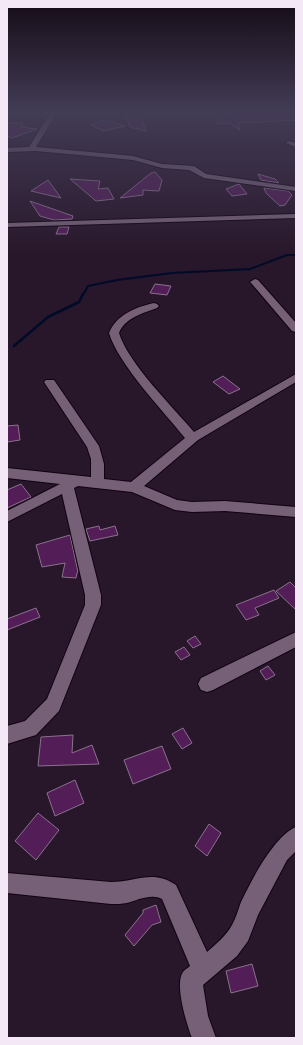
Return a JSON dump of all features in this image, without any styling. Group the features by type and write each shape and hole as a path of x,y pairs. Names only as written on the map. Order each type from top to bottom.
{"street":[{"path":"144,161 162,166 191,168 204,176 296,189"},
{"path":"7,225 82,224 173,219 296,216"},
{"path":"255,282 296,329"},
{"path":"154,306 135,313 126,319 117,328 114,334 116,342 134,367 193,439"},
{"path":"134,487 193,439 236,412 276,391 296,377"},
{"path":"50,382 93,446 98,457 99,466 97,482"},
{"path":"276,391 296,388"},
{"path":"7,473 73,483 97,482 134,487 175,505 192,507 225,506 296,512"},
{"path":"7,517 73,483"},
{"path":"7,736 30,729 53,705 93,605 93,595 73,483"},
{"path":"207,684 296,639"},
{"path":"204,1038 196,1016 191,983 194,977 229,948 240,933 249,909 280,853 296,837"},
{"path":"7,883 111,893 126,892 144,887 165,888 169,892 203,969"}],"building":[{"path":"155,172 162,180 159,191 143,190 143,195 120,198 151,173"},
{"path":"258,174 275,179 279,183 261,180"},
{"path":"70,179 100,181 98,189 108,188 114,199 96,201"},
{"path":"48,180 61,198 31,191"},
{"path":"239,184 247,194 232,196 226,189"},
{"path":"264,188 288,191 292,195 285,205 280,206 266,193"},
{"path":"30,201 73,216 72,219 54,220 40,216"},
{"path":"59,227 69,227 67,234 56,234"},
{"path":"155,284 171,286 167,295 150,293"},
{"path":"223,376 240,389 229,394 213,382"},
{"path":"18,425 20,440 7,442 7,426"},
{"path":"21,484 31,497 7,508 7,490"},
{"path":"99,526 100,530 115,526 118,535 90,541 86,529"},
{"path":"70,535 78,572 76,578 62,577 65,563 42,567 36,545"},
{"path":"290,582 296,588 296,610 276,591"},
{"path":"274,590 279,598 255,608 259,615 246,620 236,605"},
{"path":"36,608 40,617 7,630 7,619"},
{"path":"195,636 201,644 193,648 187,641"},
{"path":"184,647 190,655 181,660 175,652"},
{"path":"268,666 275,675 266,680 260,671"},
{"path":"183,728 192,743 182,749 172,734"},
{"path":"73,735 72,753 92,745 99,764 38,766 41,737"},
{"path":"162,746 171,769 133,784 124,760"},
{"path":"75,780 84,803 55,816 47,793"},
{"path":"38,813 59,830 36,860 15,841"},
{"path":"209,824 221,833 207,856 195,846"},
{"path":"156,905 161,922 152,925 134,946 125,935 143,913 143,910"},
{"path":"252,964 258,986 231,993 226,971"}],"waterway":[{"path":"83,295 88,286 117,280 172,273 250,269 287,255 296,255"},
{"path":"14,346 48,317 79,302 83,294"}]}
